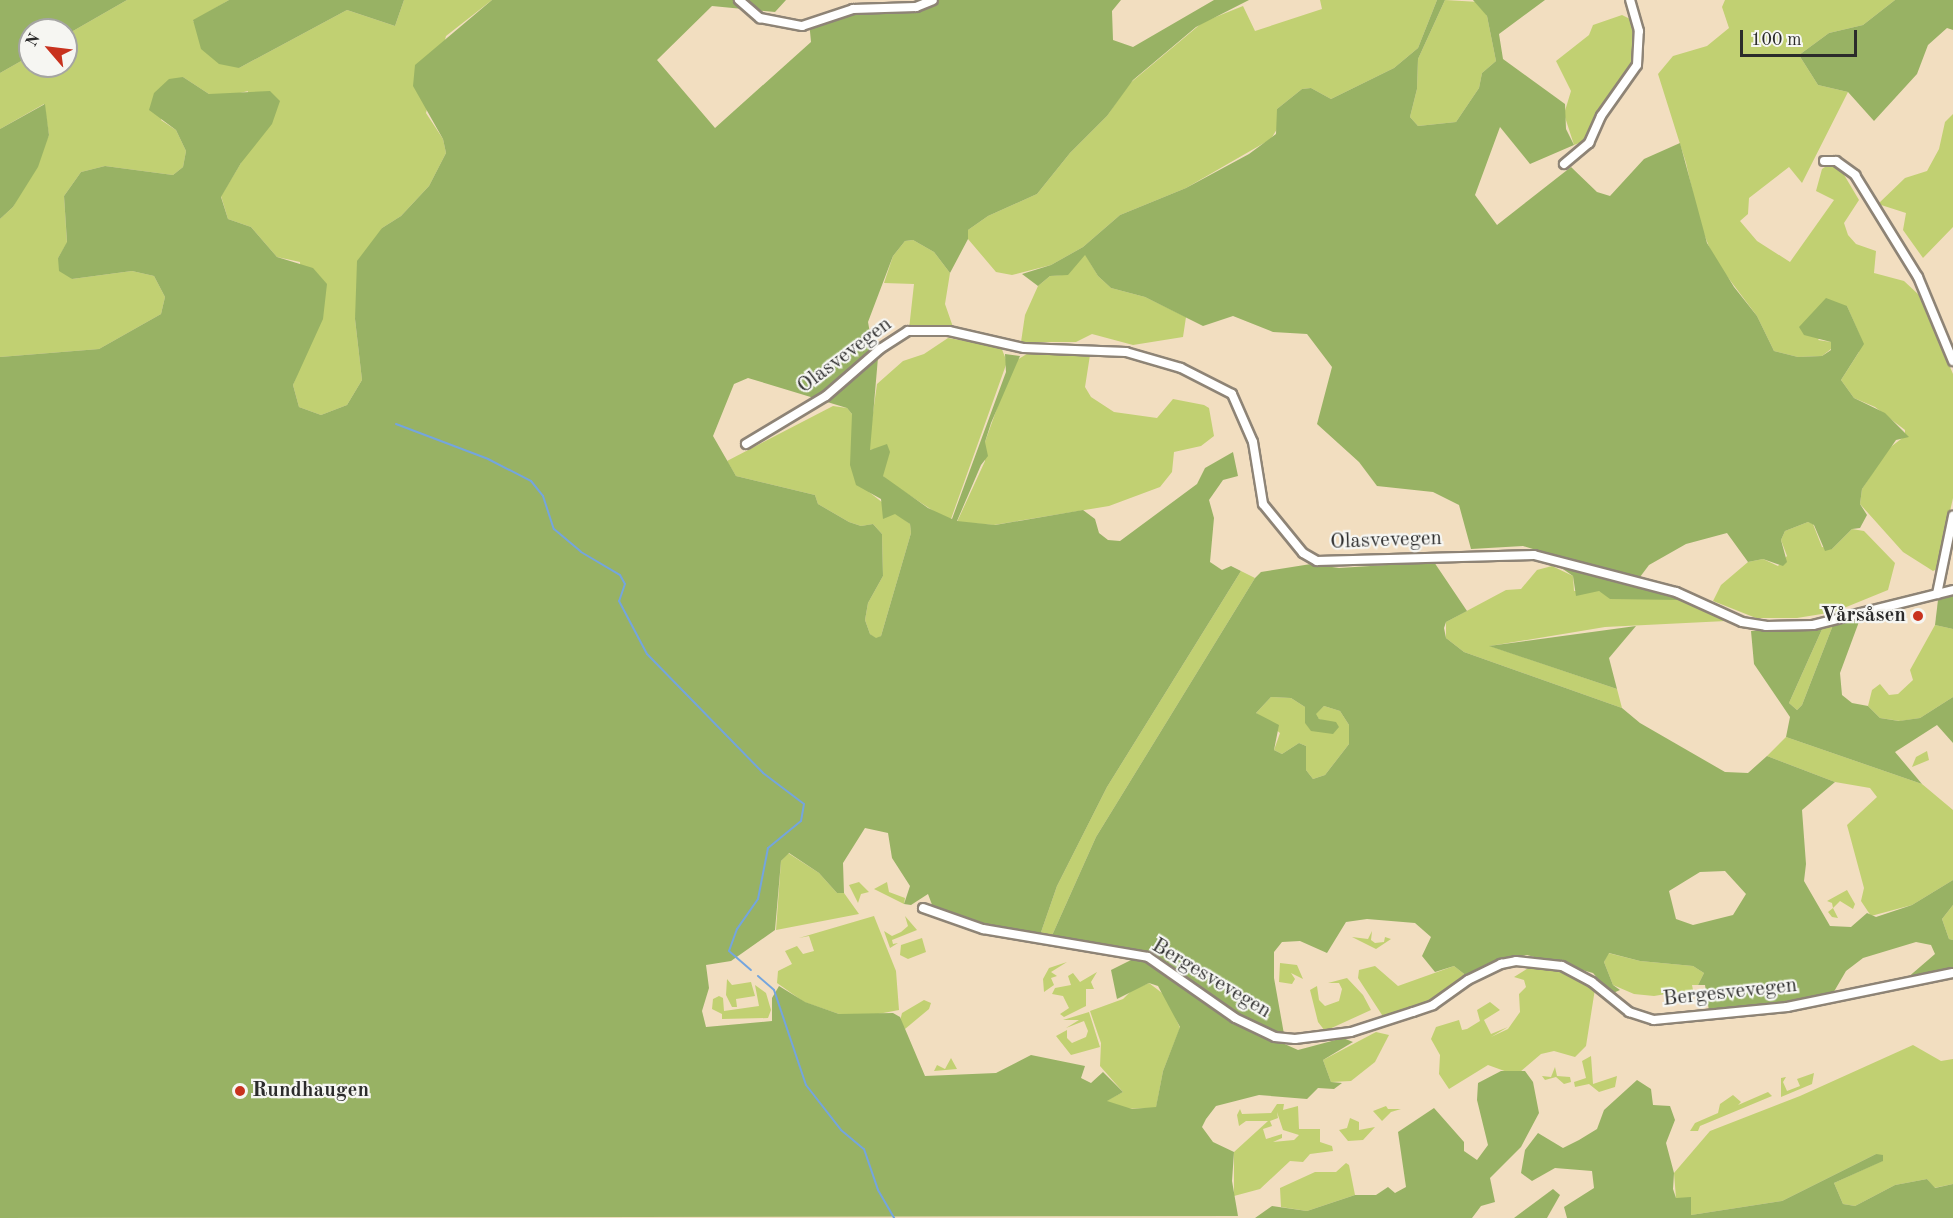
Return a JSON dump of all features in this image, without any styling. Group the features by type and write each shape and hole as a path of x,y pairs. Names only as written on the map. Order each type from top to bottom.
{"street":[{"path":"739,0 760,18 802,26 853,9 916,8 933,0"},
{"path":"1564,165 1589,142 1601,116 1637,65 1639,32 1630,0"},
{"path":"1824,161 1836,161 1855,175 1918,277 1953,361"},
{"name":"Olasvevegen","path":"746,444 826,396 880,349 908,331 949,331 1024,348 1126,352 1181,368 1232,394 1253,442 1263,504 1303,553 1317,561 1534,555 1676,592 1742,622 1766,626 1812,625 1953,591"},
{"path":"1937,594 1953,516"},
{"name":"Bergesvevegen","path":"923,908 983,929 1148,957 1236,1018 1275,1037 1295,1040 1351,1032 1433,1005 1468,980 1501,964 1516,961 1562,966 1592,982 1629,1012 1654,1020 1786,1007 1953,973"}],"green space":[{"path":"0,0 127,0 78,28 78,18 18,18 18,63 0,73"},
{"path":"127,0 229,0 193,21 239,68 347,10 395,26 404,0 492,0 446,36 426,113 443,139 446,153 429,186 401,216 382,228 355,319 362,380 347,405 321,415 299,407 293,385 304,356 300,262 277,257 251,227 228,219 221,196 241,163 248,91 228,96 209,94 183,77 161,120 176,130 186,151 183,167 173,175 105,166 81,172 64,196 67,243 58,258 72,279 132,271 154,276 165,297 161,314 99,349 0,357 0,219 13,207 49,135 44,104 0,129 0,73 18,63 18,78 78,78 78,28"},
{"path":"229,0 404,0 395,26 347,10 239,68 219,64 201,49 193,20"},
{"path":"492,0 786,0 775,12 712,6 657,60 715,128 811,42 809,21 835,10 916,5 917,0 1121,0 1112,11 1113,40 1133,47 1214,0 1249,0 1196,27 1133,80 1107,116 1070,153 1037,194 988,216 968,230 968,239 950,273 934,252 913,240 905,241 893,256 868,322 872,344 879,346 870,450 887,444 890,452 883,476 928,508 952,519 1006,372 1005,354 1020,356 991,423 985,442 988,456 981,465 957,521 995,525 1083,510 1095,519 1099,533 1108,540 1120,541 1197,484 1205,468 1233,452 1238,476 1223,480 1209,500 1214,518 1210,562 1222,570 1231,566 1241,571 1107,787 1057,886 1039,938 990,930 934,910 928,894 911,905 904,904 910,886 892,858 888,833 865,828 843,863 844,893 837,893 819,873 789,853 781,861 775,930 731,961 706,965 709,988 702,1011 706,1027 772,1021 772,998 779,986 805,1002 839,1014 893,1013 900,1017 925,1076 996,1073 1031,1055 1085,1066 1081,1078 1091,1083 1103,1072 1123,1092 1107,1101 1132,1109 1156,1107 1163,1071 1180,1027 1158,986 1149,983 1117,999 1111,970 1133,959 1151,962 1237,1023 1298,1050 1343,1038 1353,1042 1323,1060 1331,1082 1342,1083 1334,1089 1318,1088 1307,1099 1259,1095 1216,1106 1206,1119 1202,1127 1213,1142 1234,1152 1232,1181 1238,1216 0,1218 0,357 99,349 161,314 165,297 154,276 132,271 72,279 59,271 58,258 67,242 64,196 81,172 105,166 173,175 183,167 186,151 176,130 149,110 154,93 169,79 183,77 209,94 270,91 280,101 272,124 241,163 221,197 228,219 251,227 277,257 313,268 327,284 323,319 293,385 299,407 321,415 347,405 362,380 355,319 357,261 382,228 401,216 429,186 446,153 443,139 413,86 415,65","holes":["748,378 847,408 852,414 850,465 856,485 881,499 883,519 895,514 910,524 911,533 881,636 876,638 870,634 865,620 868,603 883,576 882,534 873,524 861,526 849,522 818,504 815,495 736,476 713,436 734,384"]},
{"path":"1320,0 1437,0 1418,48 1394,68 1331,99 1311,88 1302,89 1277,109 1277,129 1271,139 1186,188 1120,215 1083,247 1051,265 1012,275 996,272 968,239 968,230 988,216 1037,194 1070,153 1107,116 1129,84 1203,22 1243,6 1255,31 1322,9"},
{"path":"1437,0 1445,0 1418,59 1417,89 1410,117 1418,126 1456,122 1479,88 1482,73 1496,61 1487,16 1473,0 1545,0 1499,34 1503,59 1565,104 1566,129 1574,145 1530,164 1500,127 1475,195 1497,225 1571,167 1597,192 1610,196 1644,159 1680,143 1707,243 1734,287 1757,316 1774,351 1798,357 1822,356 1831,350 1831,342 1804,335 1799,327 1826,298 1847,306 1864,344 1841,380 1854,398 1885,413 1909,437 1896,440 1862,489 1860,504 1867,515 1860,528 1852,529 1832,549 1825,551 1814,525 1808,522 1785,531 1781,540 1787,562 1783,566 1763,559 1748,562 1727,533 1686,544 1649,565 1637,581 1523,546 1471,549 1459,505 1433,492 1377,486 1359,462 1317,424 1332,367 1307,334 1273,332 1233,316 1203,326 1145,297 1111,288 1098,276 1085,255 1068,275 1050,276 1038,286 1022,274 1051,265 1083,247 1120,215 1186,188 1249,154 1276,134 1277,109 1302,89 1311,88 1331,99 1394,68 1418,48"},
{"path":"1445,0 1479,2 1487,16 1496,61 1482,73 1479,88 1456,122 1418,126 1410,117 1417,89 1418,59"},
{"path":"1725,0 1895,0 1863,25 1829,33 1799,55 1818,85 1848,92 1802,183 1789,167 1749,198 1748,214 1740,221 1757,241 1790,262 1834,200 1816,191 1822,169 1828,165 1840,168 1859,200 1844,223 1848,235 1856,244 1876,251 1874,273 1904,281 1919,295 1953,374 1953,498 1937,569 1933,571 1903,552 1860,504 1862,489 1888,449 1905,436 1905,430 1875,407 1854,398 1841,380 1859,352 1860,336 1847,306 1818,340 1831,342 1831,349 1822,356 1798,357 1774,351 1757,316 1714,259 1700,224 1686,163 1658,74 1673,56 1707,46 1729,28 1722,7"},
{"path":"1895,0 1953,0 1953,30 1947,28 1928,45 1917,74 1874,121 1848,92 1818,85 1799,55 1829,33 1863,25"},
{"path":"1622,15 1630,19 1636,39 1631,72 1600,111 1587,140 1574,145 1564,114 1571,91 1556,61 1589,35 1593,25"},
{"path":"45,104 49,135 38,167 13,207 0,219 0,129"},
{"path":"1953,114 1953,227 1923,258 1903,230 1906,213 1878,204 1905,178 1927,171 1939,149 1945,122"},
{"path":"913,240 934,252 950,273 945,304 953,327 909,329 914,284 884,283 893,256 905,241"},
{"path":"1085,254 1098,276 1111,288 1145,297 1186,317 1183,337 1133,345 1092,334 1076,342 1021,342 1025,315 1038,286 1050,276 1062,275"},
{"path":"948,338 1001,347 1007,362 951,519 941,516 888,481 883,476 879,448 870,450 869,441 877,384 903,361 924,354"},
{"path":"1030,352 1090,355 1085,387 1091,397 1114,412 1157,418 1173,399 1204,405 1209,408 1214,436 1201,446 1174,452 1172,472 1160,487 1109,506 994,525 957,522 985,461 985,442 1001,397 1017,360"},
{"path":"833,406 847,408 852,414 869,492 910,524 911,533 881,636 876,639 870,634 865,620 868,603 883,576 882,534 873,524 861,526 849,522 818,504 815,495 736,476 727,461"},
{"path":"1808,522 1813,524 1822,547 1832,549 1852,529 1864,531 1895,563 1888,590 1834,612 1797,618 1756,618 1713,601 1721,585 1748,562 1763,559 1778,566 1787,556 1781,540 1785,531"},
{"path":"1434,562 1467,611 1446,622 1444,628 1446,638 1464,652 1622,708 1640,723 1725,772 1748,773 1767,756 1835,782 1802,810 1806,864 1804,881 1830,926 1851,927 1867,913 1876,917 1912,905 1953,880 1953,905 1942,919 1949,939 1953,940 1953,968 1906,979 1935,954 1931,945 1916,942 1863,958 1846,971 1832,995 1709,1011 1705,985 1698,985 1704,973 1693,966 1640,961 1609,953 1604,962 1613,985 1620,990 1611,994 1593,973 1527,955 1501,960 1468,977 1454,966 1435,972 1422,956 1431,937 1415,923 1367,919 1346,922 1327,953 1300,941 1282,942 1274,952 1274,978 1284,1034 1269,1032 1226,1009 1152,957 1050,940 1096,837 1255,578 1261,572 1311,564 1339,568","holes":["1271,697 1291,698 1305,707 1305,723 1311,731 1333,734 1339,727 1336,722 1319,719 1316,714 1324,706 1340,711 1349,725 1349,744 1325,775 1313,779 1306,770 1306,746 1299,743 1282,754 1274,750 1279,725 1256,713","1725,871 1746,894 1733,915 1693,925 1676,919 1669,891 1700,872"]},
{"path":"1552,566 1573,576 1574,591 1599,591 1628,599 1669,597 1698,604 1726,621 1605,627 1490,646 1617,689 1622,708 1464,652 1446,638 1446,622 1506,590 1521,589 1537,570"},
{"path":"1560,567 1660,591 1681,600 1610,599 1599,591 1576,596 1573,576"},
{"path":"1241,571 1255,578 1096,837 1050,940 1039,938 1057,886 1107,787"},
{"path":"1953,596 1953,629 1935,625 1938,600"},
{"path":"1860,619 1840,673 1842,695 1852,703 1868,706 1880,718 1899,721 1920,718 1953,697 1953,743 1937,725 1895,752 1922,784 1786,737 1790,717 1754,664 1751,631 1823,627 1789,703 1797,710 1802,705 1833,625"},
{"path":"1833,625 1802,705 1797,710 1789,703 1823,627"},
{"path":"1935,625 1953,629 1953,697 1920,718 1900,721 1880,718 1868,706 1872,690 1880,684 1889,695 1898,694 1913,680 1910,670"},
{"path":"1636,626 1609,658 1617,689 1489,646"},
{"path":"1271,697 1291,698 1305,707 1305,723 1339,727 1319,719 1315,714 1324,706 1340,711 1349,725 1349,744 1325,775 1313,779 1306,770 1306,746 1299,743 1282,754 1274,750 1280,733 1256,713"},
{"path":"1786,737 1922,784 1953,810 1953,880 1912,905 1871,916 1861,901 1864,888 1847,825 1877,797 1870,788 1835,782 1767,756"},
{"path":"1927,751 1929,760 1912,767 1916,757"},
{"path":"788,853 819,873 837,893 844,893 859,914 776,930 781,861"},
{"path":"859,882 869,892 861,894 858,903 849,885"},
{"path":"887,882 889,892 905,898 904,904 874,889"},
{"path":"1847,890 1855,904 1853,909 1840,901 1833,908 1832,903 1827,901"},
{"path":"1953,905 1953,940 1949,939 1942,919"},
{"path":"1833,908 1838,918 1832,917 1828,912"},
{"path":"874,916 896,971 899,1010 878,1014 839,1014 804,1002 777,983 778,971 792,964 785,951 797,946 803,954 814,951 809,936 799,938"},
{"path":"905,916 917,930 892,940 893,944 898,943 890,948 884,931 892,936 901,932 908,926"},
{"path":"1372,931 1371,940 1375,943 1384,942 1385,937 1391,939 1376,949 1352,937 1368,939"},
{"path":"922,938 926,952 908,959 900,955 901,945"},
{"path":"1608,953 1640,961 1693,966 1704,973 1698,985 1692,985 1694,995 1684,999 1678,992 1654,996 1634,994 1613,985 1604,962"},
{"path":"1067,962 1051,972 1057,976 1051,978 1054,985 1044,992 1043,979 1049,968"},
{"path":"1280,963 1297,965 1303,979 1291,973 1295,979 1292,984 1279,982"},
{"path":"1533,965 1561,969 1595,989 1586,1046 1575,1057 1554,1051 1541,1054 1520,1072 1510,1073 1488,1065 1449,1089 1439,1074 1440,1055 1431,1039 1436,1027 1459,1020 1462,1030 1467,1029 1480,1021 1477,1010 1490,1002 1500,1010 1484,1020 1491,1034 1508,1027 1491,1037 1508,1029 1520,1012 1519,994 1526,987 1524,980 1514,977"},
{"path":"1375,966 1398,986 1454,966 1468,977 1432,1001 1384,1018 1358,978 1359,970"},
{"path":"1097,972 1091,982 1094,989 1086,989 1086,1006 1064,1017 1060,1014 1069,1008 1063,996 1052,994 1055,988 1071,985 1068,976 1073,973 1080,982"},
{"path":"1347,978 1363,995 1371,1010 1325,1031 1318,1022 1310,990 1317,986 1319,1000 1325,1006 1339,1001 1342,989 1339,983 1328,983"},
{"path":"727,979 732,985 751,982 755,996 736,999 737,1007 732,1007 726,995"},
{"path":"1149,983 1166,996 1180,1028 1163,1071 1156,1108 1121,1109 1106,1101 1123,1092 1100,1066 1101,1043 1090,1011 1123,999 1132,990"},
{"path":"755,985 766,993 771,1010 768,1018 722,1019 722,1014 712,1009 713,999 719,996 723,998 724,1011 759,1006"},
{"path":"924,1000 931,1003 929,1009 905,1029 900,1021 902,1013"},
{"path":"1089,1012 1100,1047 1071,1055 1056,1036 1067,1030 1067,1038 1072,1043 1086,1037 1088,1031 1084,1021 1066,1028 1079,1020 1063,1020"},
{"path":"1376,1032 1389,1035 1375,1062 1351,1081 1331,1082 1323,1060"},
{"path":"1913,1045 1941,1061 1953,1059 1953,1184 1934,1188 1927,1179 1895,1185 1855,1206 1843,1204 1834,1183 1882,1161 1876,1154 1782,1201 1691,1215 1676,1198 1674,1173 1710,1131 1800,1096"},
{"path":"1591,1056 1593,1084 1617,1076 1615,1087 1599,1092 1589,1084 1575,1087 1574,1082 1586,1078 1582,1061"},
{"path":"951,1058 957,1069 934,1071 937,1065 945,1069"},
{"path":"1555,1067 1557,1076 1570,1077 1571,1082 1564,1084 1556,1077 1545,1080 1542,1076 1551,1077"},
{"path":"1501,1071 1525,1071 1533,1082 1539,1113 1521,1147 1490,1178 1495,1202 1481,1206 1472,1218 1255,1218 1272,1206 1307,1211 1355,1195 1376,1195 1388,1187 1395,1193 1406,1187 1398,1132 1434,1108 1464,1142 1464,1151 1477,1160 1488,1145 1477,1100 1478,1083"},
{"path":"1814,1073 1812,1084 1781,1097 1781,1078 1786,1077 1783,1082 1787,1091 1800,1086 1797,1079"},
{"path":"1637,1080 1651,1089 1653,1105 1670,1106 1675,1120 1666,1143 1674,1173 1673,1189 1676,1198 1691,1197 1691,1215 1782,1201 1876,1154 1883,1155 1883,1161 1834,1183 1843,1204 1855,1206 1895,1185 1927,1179 1935,1188 1953,1184 1953,1218 1567,1218 1564,1207 1594,1188 1592,1171 1555,1168 1532,1181 1521,1173 1525,1150 1538,1133 1563,1148 1597,1129 1604,1110"},
{"path":"1768,1092 1772,1096 1700,1126 1698,1131 1690,1131 1695,1123 1718,1113 1720,1104 1733,1095 1741,1102 1738,1105"},
{"path":"1277,1104 1284,1104 1283,1110 1298,1106 1299,1129 1320,1129 1320,1142 1332,1146 1333,1151 1310,1154 1303,1162 1290,1161 1260,1189 1234,1196 1234,1152 1268,1121 1246,1121 1239,1126 1237,1115 1240,1109 1242,1114 1271,1113","holes":["1277,1112 1283,1130 1299,1135 1294,1140 1273,1142 1282,1138 1282,1134 1266,1139 1263,1129 1272,1126 1270,1121 1278,1118"]},
{"path":"1386,1106 1388,1109 1401,1109 1391,1112 1382,1121 1373,1111"},
{"path":"1350,1118 1359,1122 1359,1130 1375,1127 1363,1140 1348,1141 1339,1130 1347,1128"},
{"path":"1346,1163 1349,1165 1355,1195 1307,1211 1281,1207 1280,1188 1315,1172 1336,1172"},
{"path":"1553,1189 1560,1195 1547,1218 1514,1218"}],"waterway":[{"path":"396,424 488,459 531,481 543,496 554,529 581,552 620,575 625,584 619,601 647,654 763,773 804,804 801,821 768,848 758,899 737,929 729,951 751,970"},
{"path":"758,976 774,990 806,1085 841,1130 864,1149 878,1190 894,1218"}],"place":[{"name":"Vårsåsen","path":"1918,616"},
{"name":"Rundhaugen","path":"240,1091"}]}
